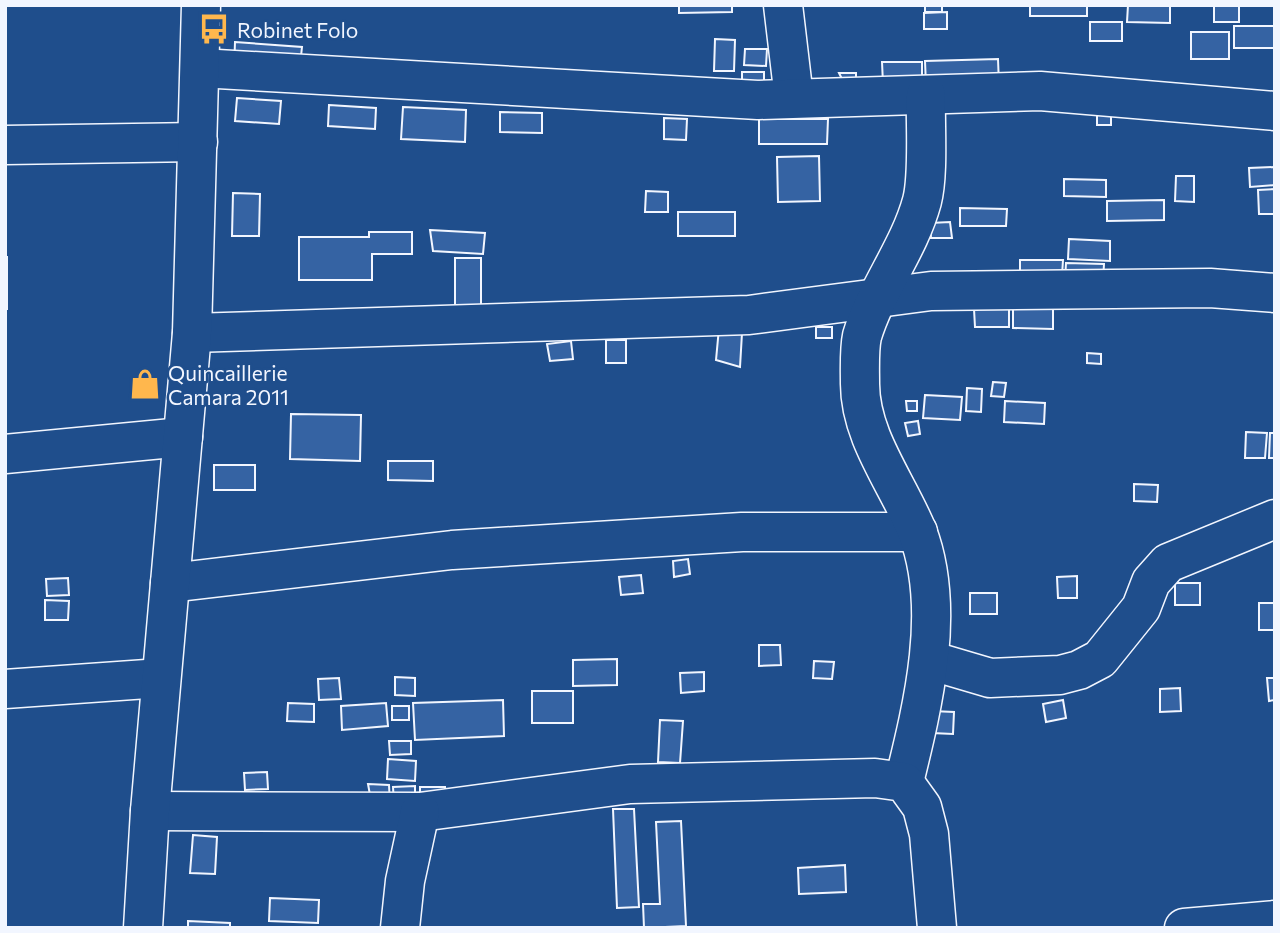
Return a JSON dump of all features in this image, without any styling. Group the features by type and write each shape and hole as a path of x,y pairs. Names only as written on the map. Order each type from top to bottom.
{"street":[{"path":"143,928 150,811 192,333 201,5"},
{"path":"783,5 794,98"},
{"path":"200,68 758,100 1040,91 1275,111"},
{"path":"904,782 920,719 929,660 931,620 928,572 918,532 868,429 860,388 862,338 878,298 911,233 923,198 926,95"},
{"path":"5,145 198,142"},
{"path":"192,333 749,315 931,291 1210,288 1275,293"},
{"path":"5,454 183,437"},
{"path":"929,660 990,678 1060,675 1079,670 1100,659 1141,608 1151,582 1168,563 1275,519"},
{"path":"170,583 452,550 742,532 918,532"},
{"path":"5,689 161,678"},
{"path":"150,811 421,812 630,784 875,778 904,782 922,807 929,834 937,928"},
{"path":"400,928 405,881 421,812"},
{"path":"1184,928 1275,920"}],"building":[{"path":"679,5 732,5 732,12 679,13"},
{"path":"925,5 942,5 942,12 925,12"},
{"path":"1030,5 1087,5 1087,16 1030,16"},
{"path":"1128,5 1170,5 1170,23 1127,22"},
{"path":"1214,5 1239,5 1239,22 1214,22"},
{"path":"947,12 947,29 924,29 924,13"},
{"path":"1090,22 1122,22 1122,41 1090,41"},
{"path":"1234,26 1275,26 1275,48 1234,48"},
{"path":"1191,32 1229,32 1229,59 1191,59"},
{"path":"715,39 735,40 734,71 714,71"},
{"path":"235,42 302,47 299,75 234,70"},
{"path":"745,49 767,49 766,66 744,65"},
{"path":"998,59 999,85 926,86 925,61"},
{"path":"882,62 922,62 922,83 883,84"},
{"path":"742,72 764,72 764,95 742,95"},
{"path":"839,73 856,73 856,82 845,85"},
{"path":"237,98 281,101 279,124 235,121"},
{"path":"329,105 376,108 375,129 328,126"},
{"path":"403,107 466,110 465,142 401,139"},
{"path":"1097,111 1111,111 1111,125 1097,125"},
{"path":"500,112 542,113 542,133 500,132"},
{"path":"664,118 687,119 686,140 664,139"},
{"path":"759,119 828,119 827,144 759,144"},
{"path":"819,156 820,201 778,202 777,157"},
{"path":"1275,167 1275,185 1250,187 1249,168"},
{"path":"1176,176 1194,176 1194,202 1175,201"},
{"path":"1064,179 1106,180 1106,197 1064,196"},
{"path":"1275,189 1275,214 1259,214 1258,190"},
{"path":"646,191 668,192 668,212 645,212"},
{"path":"233,193 260,194 259,236 232,236"},
{"path":"1164,200 1164,220 1107,221 1107,201"},
{"path":"960,208 1007,209 1006,226 960,226"},
{"path":"678,212 735,212 735,236 678,236"},
{"path":"950,222 952,238 931,238 930,223"},
{"path":"430,230 485,233 483,254 433,251"},
{"path":"369,232 412,232 412,254 372,254 372,280 299,280 299,237 369,237"},
{"path":"1069,239 1110,241 1110,261 1068,259"},
{"path":"7,257 7,309 5,309"},
{"path":"455,258 481,258 481,315 455,315"},
{"path":"1020,260 1063,260 1062,276 1020,276"},
{"path":"1066,263 1104,264 1103,281 1065,279"},
{"path":"1009,308 1009,327 975,327 974,309"},
{"path":"1013,308 1053,308 1053,329 1013,328"},
{"path":"816,327 832,327 832,338 816,338"},
{"path":"719,328 742,333 740,367 716,360"},
{"path":"606,340 626,340 626,363 606,363"},
{"path":"571,341 573,359 550,361 547,344"},
{"path":"1087,353 1101,354 1101,364 1087,363"},
{"path":"993,382 1006,383 1004,397 991,396"},
{"path":"967,388 982,389 981,412 966,411"},
{"path":"925,395 962,397 960,420 923,418"},
{"path":"906,401 917,401 917,411 907,411"},
{"path":"1005,401 1045,403 1044,424 1004,422"},
{"path":"291,414 361,415 360,461 290,459"},
{"path":"918,421 920,434 908,436 905,423"},
{"path":"1246,432 1267,433 1265,458 1245,458"},
{"path":"1270,433 1275,433 1275,458 1269,458"},
{"path":"388,461 433,461 433,481 388,480"},
{"path":"214,465 255,465 255,490 214,490"},
{"path":"1134,484 1158,485 1157,502 1134,501"},
{"path":"688,559 690,574 674,577 673,561"},
{"path":"641,575 643,593 621,595 619,577"},
{"path":"1077,576 1077,598 1058,598 1057,577"},
{"path":"68,578 69,595 47,596 46,579"},
{"path":"1175,583 1200,583 1200,605 1175,605"},
{"path":"970,593 997,593 997,614 970,614"},
{"path":"45,600 69,601 68,620 45,620"},
{"path":"1259,603 1275,603 1275,630 1259,630"},
{"path":"759,645 780,645 781,665 759,666"},
{"path":"617,659 617,685 573,686 573,660"},
{"path":"814,661 834,662 832,679 813,678"},
{"path":"704,672 704,691 681,693 680,673"},
{"path":"395,677 415,678 415,696 395,695"},
{"path":"339,678 341,699 319,700 318,679"},
{"path":"1267,678 1275,678 1275,700 1269,701"},
{"path":"1180,688 1181,711 1160,712 1160,689"},
{"path":"532,691 573,691 573,723 532,723"},
{"path":"503,700 504,736 415,740 413,703"},
{"path":"1063,700 1066,718 1046,722 1043,704"},
{"path":"288,703 314,704 314,722 287,721"},
{"path":"386,703 388,726 342,730 341,706"},
{"path":"392,706 409,706 409,720 392,720"},
{"path":"932,711 954,712 953,734 932,733"},
{"path":"660,720 683,721 680,763 658,762"},
{"path":"389,741 411,741 411,754 390,755"},
{"path":"388,759 416,761 415,781 387,779"},
{"path":"267,772 268,789 245,790 244,773"},
{"path":"368,784 389,785 390,804 372,806"},
{"path":"415,786 415,802 394,803 393,787"},
{"path":"420,787 445,787 446,805 420,806"},
{"path":"613,809 634,809 639,907 617,908"},
{"path":"681,821 686,926 644,928 643,904 660,904 656,822"},
{"path":"193,835 217,837 215,874 190,873"},
{"path":"845,865 846,892 799,894 798,868"},
{"path":"270,898 319,900 318,923 269,921"},
{"path":"188,921 230,923 230,928 188,928"}],"place":[{"name":"Robinet Folo","path":"214,29"},
{"name":"Quincaillerie Camara 2011","path":"145,384"}]}
